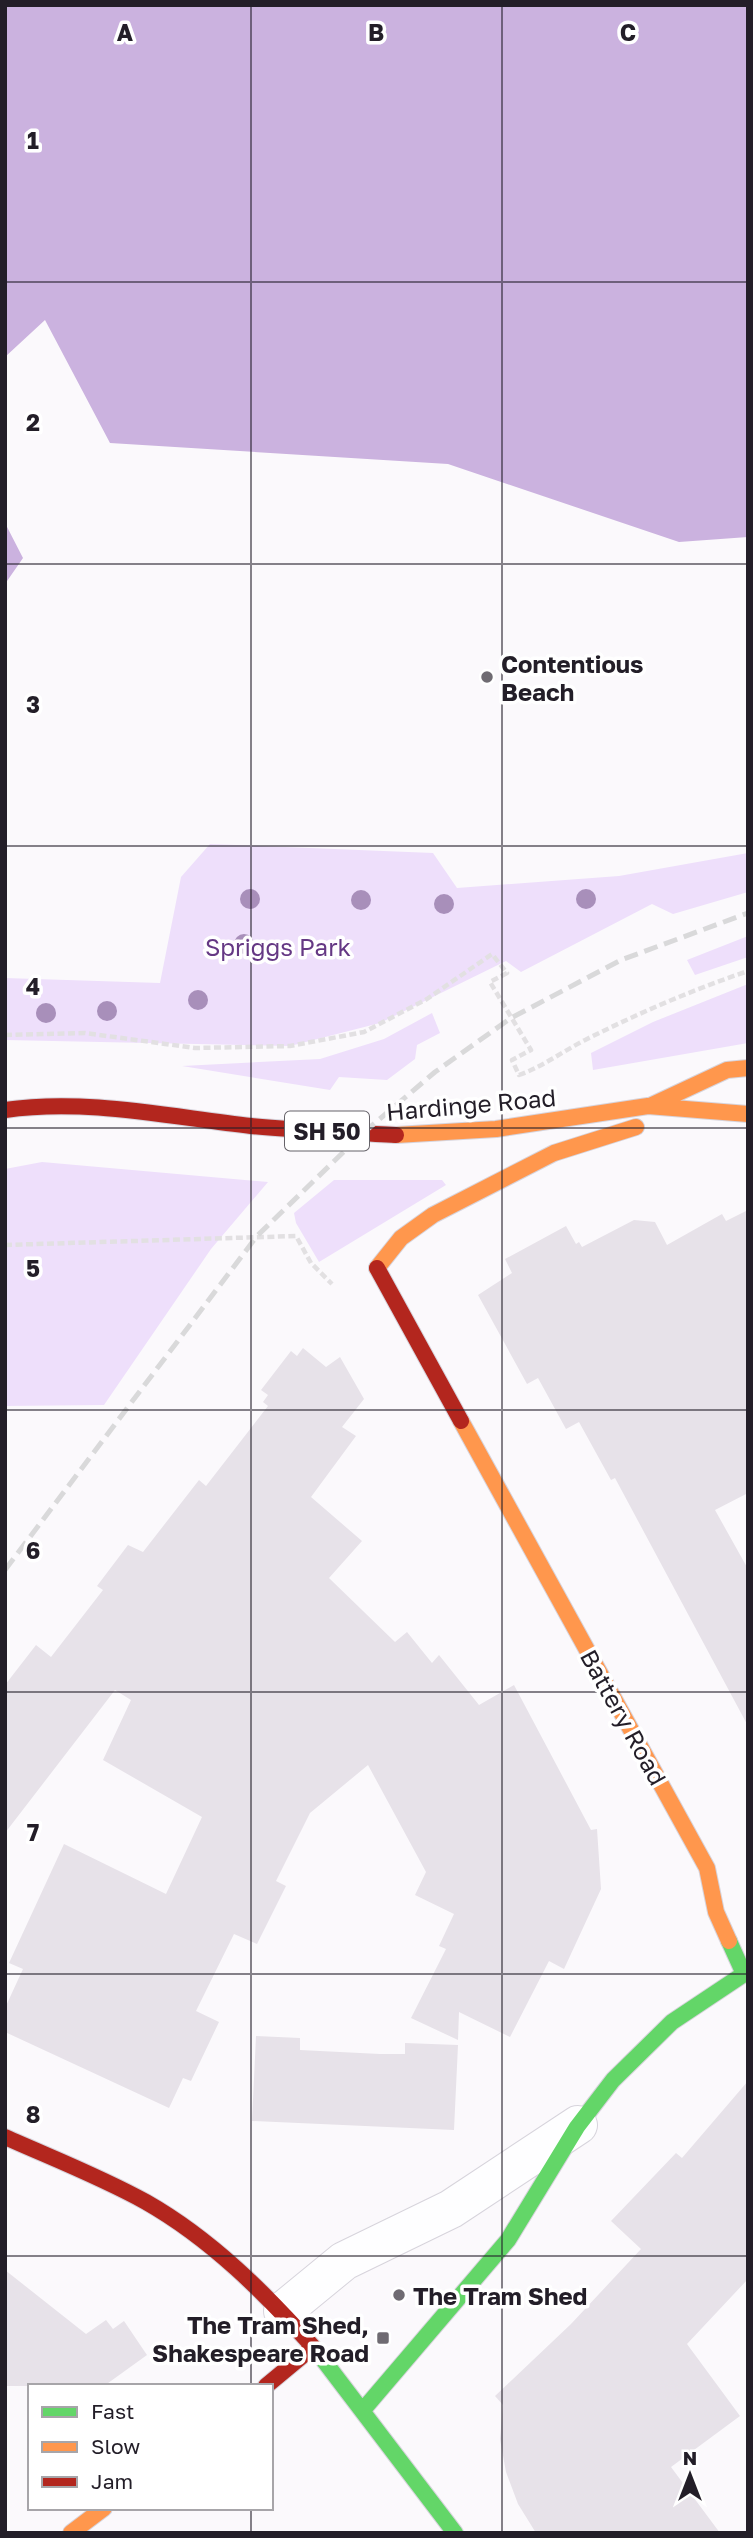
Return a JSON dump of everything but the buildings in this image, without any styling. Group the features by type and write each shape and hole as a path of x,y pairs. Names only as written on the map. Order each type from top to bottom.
{"main road":[{"name":"SH 50","path":"648,1107 727,1070 748,1068"},
{"name":"Hardinge Road","path":"5,1110 32,1107 100,1108 241,1125 416,1136 496,1129 648,1107"},
{"name":"SH 50","path":"648,1107 748,1114"},
{"path":"377,1268 401,1238 433,1215 554,1153 688,1111"},
{"name":"Battery Road","path":"363,2410 391,2382 433,2326 516,2228 578,2125 624,2066 692,2004 746,1973 716,1912 707,1868 377,1268"},
{"path":"5,2137 150,2204 236,2268 283,2311 313,2347 454,2533"},
{"path":"268,2384 313,2347"},
{"path":"71,2533 101,2510"}],"street":[{"name":"Battery Road","path":"283,2311 344,2261 451,2209 578,2125"}],"path":[{"path":"5,1035 85,1033 195,1048 290,1046 364,1032 427,999 492,954 507,973 490,982 531,1050 512,1060 519,1075 545,1065 584,1041 690,991 748,971"},
{"path":"5,1245 296,1236 311,1263 338,1290 377,1268"}],"green space":[{"name":"Spriggs Park","path":"210,844 433,853 457,888 619,876 748,853 748,892 673,914 652,904 521,972 506,961 380,1023 290,1046 5,1040 5,978 160,983 181,877"},
{"path":"748,936 748,957 695,975 687,960"},
{"path":"748,984 748,1043 593,1070 591,1053 653,1022"},
{"path":"432,1013 440,1033 417,1045 415,1059 387,1080 339,1077 330,1090 182,1066 320,1059 384,1039"},
{"path":"42,1162 268,1182 211,1249 104,1405 5,1406 5,1169"},
{"path":"334,1180 442,1180 446,1185 319,1262 296,1223 294,1213"}],"shaded area":[{"path":"5,5 748,5 748,537 679,542 448,464 110,443 45,320 5,357"},
{"path":"5,523 23,558 5,584"}],"railway":[{"path":"5,1570 257,1236 362,1134 435,1072 511,1018 621,960 748,913"}],"traffic: fast":[{"path":"363,2410 508,2240 577,2127 613,2080 672,2022 744,1974 729,1941"},
{"path":"315,2349 455,2533"}],"traffic: slow":[{"path":"650,1106 727,1070 748,1068"},
{"path":"396,1135 496,1129 648,1106 748,1114"},
{"path":"377,1268 401,1238 433,1215 554,1153 636,1127"},
{"path":"461,1421 707,1868 716,1912 729,1941"},
{"path":"71,2533 101,2510"}],"traffic: jam":[{"path":"5,1110 97,1107 269,1128 396,1135"},
{"path":"377,1268 461,1421"},
{"path":"5,2137 112,2184 170,2217 236,2268 315,2349"},
{"path":"268,2384 313,2347"}],"place":[{"name":"Contentious Beach","path":"487,677"},
{"name":"The Tram Shed","path":"399,2295"},
{"name":"The Tram Shed, Shakespeare Road","path":"383,2338"}]}
